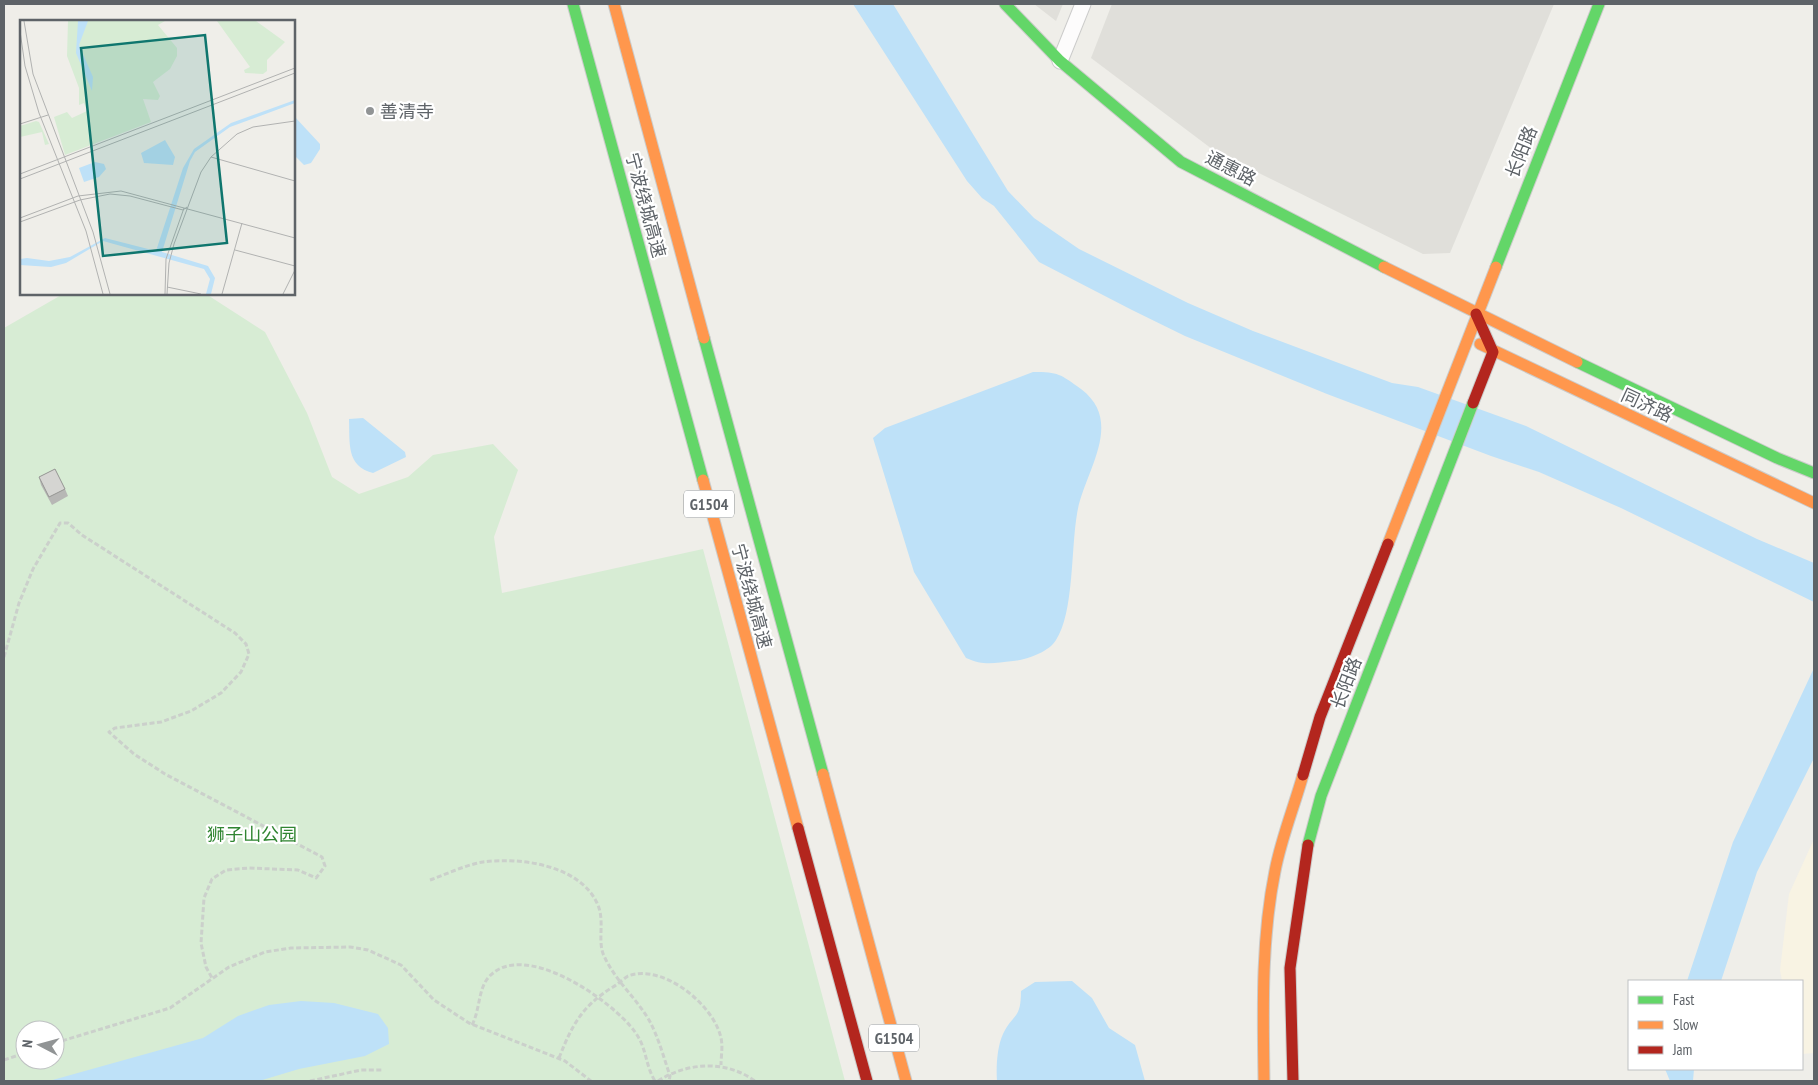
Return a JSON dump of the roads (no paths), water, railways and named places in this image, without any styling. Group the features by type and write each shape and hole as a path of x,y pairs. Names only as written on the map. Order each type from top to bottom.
{"main road":[{"name":"宁波绕城高速","path":"573,4 867,1081"},
{"name":"宁波绕城高速","path":"614,4 906,1081"},
{"name":"通惠路","path":"1005,4 1060,61 1181,162 1476,314"},
{"name":"长阳路","path":"1264,1081 1263,1008 1268,931 1275,870 1320,717 1467,336 1599,4"},
{"path":"1476,314 1493,352"},
{"name":"同济路","path":"1476,314 1777,458 1814,473"},
{"name":"同济路","path":"1467,336 1493,352 1814,503"},
{"name":"长阳路","path":"1293,1081 1290,968 1305,857 1321,796 1493,352"}],"street":[{"path":"1060,61 1083,4"}],"water":[{"path":"853,4 893,4 1008,191 1034,218 1079,249 1188,303 1253,331 1392,383 1418,387 1526,426 1757,539 1814,563 1814,602 1621,508 1539,472 1491,456 1327,394 1185,336 1039,262 994,206 982,198 967,181"},
{"path":"295,117 320,144 320,149 311,163 304,165 295,156"},
{"path":"1033,372 1054,373 1063,377 1081,389 1094,402 1100,417 1101,433 1098,449 1077,514 1069,597 1062,628 1056,640 1043,652 1024,659 995,663 978,662 966,658 914,572 873,438 885,428"},
{"path":"363,418 405,452 406,457 373,473 364,470 358,465 351,452 349,419"},
{"path":"1814,668 1814,758 1757,872 1721,980 1687,980 1733,842"},
{"path":"1072,981 1092,998 1109,1028 1135,1045 1145,1081 997,1081 999,1045 1007,1027 1018,1012 1021,991 1035,982"},
{"path":"301,1001 334,1003 378,1014 388,1028 389,1044 365,1056 299,1069 259,1081 49,1081 203,1038 238,1016 269,1005"},
{"path":"1665,1070 1694,1070 1693,1081 1670,1081"}],"place":[{"name":"善清寺","path":"370,111"}],"park label":[{"name":"狮子山公园","path":"252,834"}]}
